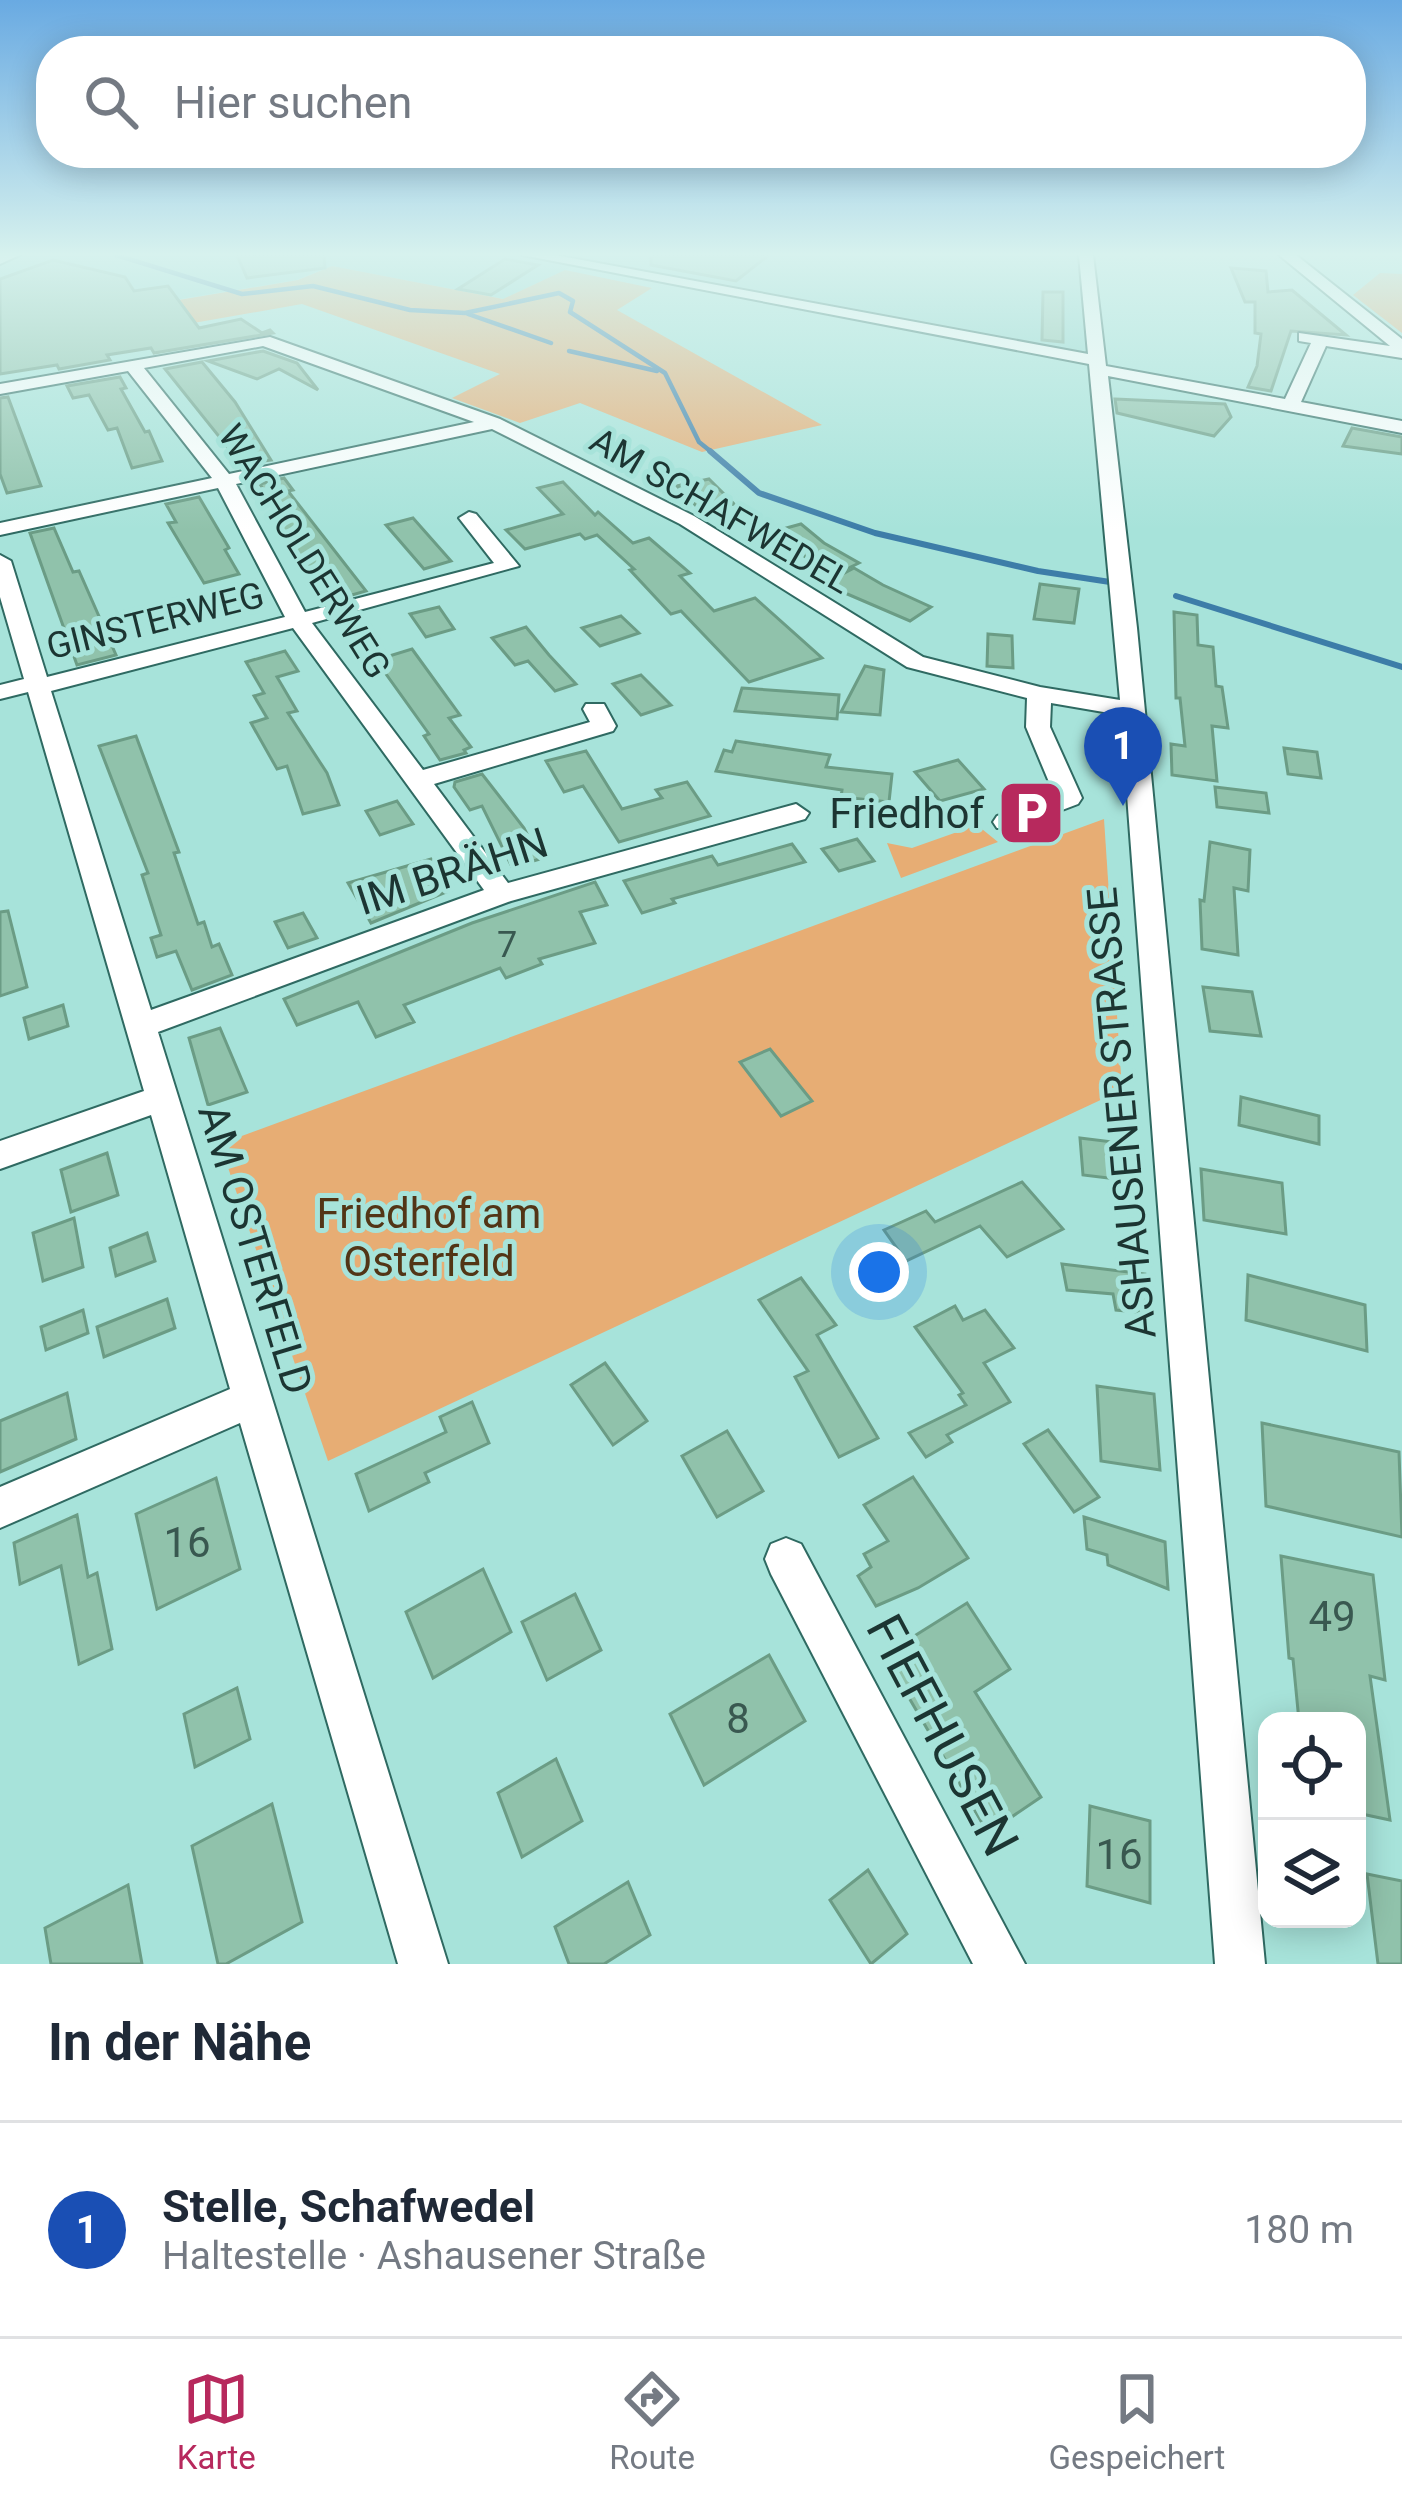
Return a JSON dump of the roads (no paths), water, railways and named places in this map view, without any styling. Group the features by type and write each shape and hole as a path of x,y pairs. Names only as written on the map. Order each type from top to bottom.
{"street":[{"name":"AM SCHAFWEDEL","path":"0,389 232,347"},
{"name":"AM SCHAFWEDEL","path":"280,347 494,423 687,520 915,662 1039,694 1130,709"},
{"path":"1000,347 1402,428"},
{"name":"ASHAUSENER STRASSE","path":"1098,347 1240,1964"},
{"path":"1290,406 1310,347"},
{"name":"WACHOLDERWEG","path":"132,364 223,479 298,620 502,894"},
{"path":"0,529 494,423"},
{"name":"GINSTERWEG","path":"0,692 508,566 469,518"},
{"name":"AM OSTERFELD","path":"0,561 423,1964"},
{"path":"1006,822 1069,798 1038,727 1039,694"},
{"path":"415,781 604,726 595,709"},
{"name":"IM BRÄHN","path":"141,1025 502,894 796,813"},
{"path":"0,1155 162,1098"},
{"path":"0,1508 254,1398"},
{"name":"FIEFHUSEN","path":"786,1559 1000,1964"}],"waterway":[{"path":"624,347 665,373 699,442 714,454"},
{"path":"569,351 657,371"},
{"path":"710,451 759,493 875,533 1038,571 1110,582"},
{"path":"1176,596 1402,667"}],"place":[{"name":"Stelle, Schafwedel","path":"1123,806"},
{"name":"Friedhof","path":"1031,813"}],"park label":[{"name":"Friedhof am Osterfeld","path":"429,1237"}]}
